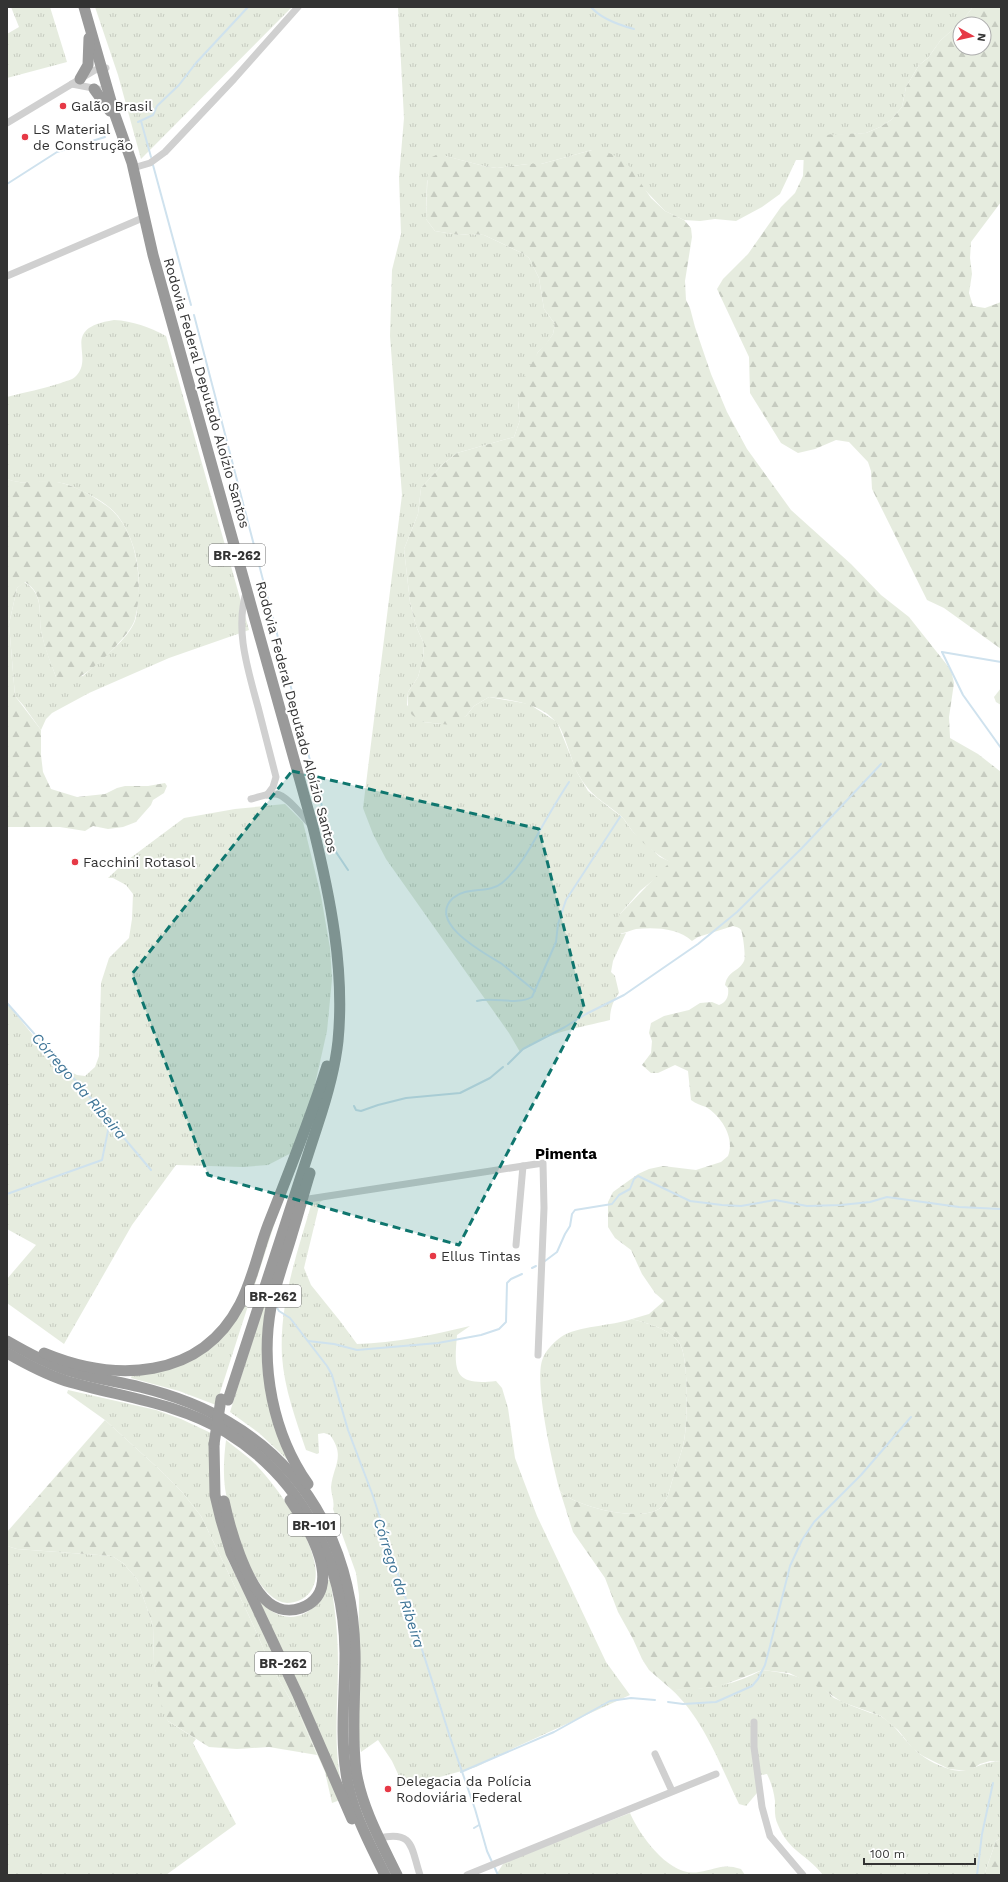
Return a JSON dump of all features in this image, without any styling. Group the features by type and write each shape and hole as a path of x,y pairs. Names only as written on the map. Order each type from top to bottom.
{"highway":[{"name":"Rodovia Federal Deputado Aloízio Santos","path":"84,7 104,68 119,128 132,166 155,263 313,827 332,920 338,964 339,999"},
{"path":"88,7 94,19 104,68"},
{"path":"76,81 88,65 88,22"},
{"path":"109,86 132,166"},
{"path":"94,89 105,103 119,128"},
{"name":"BR-262","path":"338,1552 325,1514 300,1471 282,1432 273,1401 268,1368 268,1336 271,1306 302,1200 330,1095 336,1065 339,999"},
{"name":"BR-262","path":"339,999 327,1066 314,1116 225,1400 217,1445 215,1495 231,1553 298,1696 358,1833 379,1875"},
{"name":"BR-262","path":"225,1400 323,1110 332,1075 338,1034"},
{"name":"BR-262","path":"7,1337 69,1362 98,1369 122,1372 144,1371 164,1366 183,1359 208,1343 227,1323 244,1295 262,1241 310,1118 327,1066"},
{"name":"BR-101","path":"7,1341 55,1366 169,1396 203,1408 230,1422 268,1450 295,1478 318,1510 338,1552 346,1579 354,1622 356,1772 366,1808 397,1875"},
{"name":"BR-101","path":"7,1353 37,1369 65,1380 149,1400 186,1412 212,1424 242,1443 270,1466 295,1495 315,1526 330,1561 339,1595 344,1638 344,1748 347,1780 356,1812 385,1875"},
{"name":"BR-262","path":"217,1445 221,1481 228,1516 242,1560 262,1594 270,1603 281,1609 299,1609 309,1604 317,1595 322,1585 323,1574 315,1546 294,1506 268,1469 242,1443"}],"street":[{"path":"132,166 150,163 166,152 298,7"},
{"path":"7,123 94,70 104,68"},
{"path":"76,81 94,89 109,86"},
{"path":"7,276 145,218"},
{"path":"247,590 244,599 242,620 245,659 276,778 274,787 267,795"},
{"path":"251,800 267,795 280,795 313,827"},
{"path":"302,1200 543,1163 544,1208 538,1354"},
{"path":"516,1245 523,1166"},
{"path":"754,1722 754,1747 762,1807 770,1836 803,1875"},
{"path":"655,1754 672,1791"},
{"path":"467,1875 716,1774"},
{"path":"379,1838 396,1835 406,1839 410,1844 420,1875"}],"highlighted area":[{"path":"292,771 539,829 584,1007 459,1245 208,1175 132,974"}],"green space":[{"path":"11,7 50,7 67,62 7,78 7,34 19,27"},
{"path":"95,7 292,7 141,159 118,75"},
{"path":"398,7 973,7 966,16 952,16 952,30 940,41 928,58 919,65 906,87 902,107 891,120 866,133 837,135 804,151 804,160 796,160 780,194 762,207 736,221 715,219 700,221 684,220 665,211 646,191 592,150 541,164 497,168 445,156 427,181 426,219 435,231 459,235 484,235 524,254 529,258 539,278 544,309 555,324 553,334 545,346 538,352 518,400 520,420 514,437 457,453 442,465 421,488 418,514 404,549 410,602 416,626 424,644 423,659 418,677 408,692 407,705 423,722 441,724 466,716 474,706 489,697 529,704 557,722 577,772 588,791 623,818 633,832 660,857 671,862 663,872 640,891 620,914 621,934 626,933 613,961 611,972 615,976 619,993 612,1005 610,1020 552,1035 530,1045 520,1052 509,1033 386,859 373,834 363,808 402,495 390,336 392,270 401,234 399,177 404,118"},
{"path":"973,7 1001,7 1001,202 971,242 970,258 972,274 969,293 973,306 985,308 1001,302 1001,649 944,608 927,600 872,489 871,471 868,462 849,442 836,440 815,449 798,453 781,443 750,393 749,357 717,289 723,279 748,254 781,207 795,193 803,176 804,151 807,140 823,135 866,133 891,120 902,107 906,87 919,65 928,58 940,41 952,30 952,56 992,56 992,16 966,16"},
{"path":"592,150 601,150 614,155 629,166 651,198 665,211 684,220 691,228 692,237 685,281 686,300 690,308 711,374 727,412 747,449 791,510 851,564 881,595 909,617 951,670 954,683 949,717 950,738 978,754 1001,772 1001,1762 990,1761 980,1764 969,1771 949,1769 923,1756 913,1749 898,1730 881,1716 842,1702 824,1690 789,1673 762,1670 721,1686 690,1690 671,1689 649,1670 642,1659 618,1612 605,1578 573,1532 560,1491 579,1503 609,1511 639,1514 651,1512 660,1508 665,1502 668,1494 685,1437 687,1394 683,1352 676,1339 665,1330 632,1319 649,1314 664,1301 655,1293 642,1274 631,1250 615,1238 608,1227 608,1202 613,1192 638,1174 649,1169 663,1166 696,1170 721,1162 728,1156 730,1142 726,1128 712,1111 691,1100 688,1071 675,1065 658,1073 651,1073 642,1065 651,1053 652,1041 649,1033 651,1023 664,1016 689,1010 700,1003 712,1002 719,1005 726,1000 728,988 725,985 726,980 742,965 745,959 743,936 740,929 733,926 698,937 692,941 680,933 658,928 636,929 623,933 615,933 615,923 620,914 670,862 655,853 646,845 633,832 622,817 587,788 577,772 565,738 559,726 542,710 525,704 489,697 474,706 466,716 451,725 423,722 412,715 408,709 408,692 418,677 423,659 424,644 416,626 410,602 404,549 418,514 421,488 442,465 457,453 514,437 520,420 518,400 525,375 538,352 553,334 555,324 544,309 539,278 529,258 524,254 484,235 459,235 435,231 426,219 428,163 432,157 438,154 497,168 541,164"},
{"path":"114,320 141,325 166,336 249,630 169,658 89,693 52,713 46,719 41,730 15,696 9,624 17,588 24,582 31,587 38,599 43,640 56,677 83,676 126,636 135,621 137,615 139,584 137,563 132,543 124,525 118,516 102,502 89,494 61,483 22,482 7,479 7,397 54,385 74,378 81,369 82,336 87,330 97,324"},
{"path":"7,479 23,482 57,482 80,490 107,506 117,516 126,528 132,543 136,558 139,590 135,619 126,635 117,645 97,664 78,678 68,681 56,677 43,641 38,599 32,587 25,582 17,588 9,624 15,696 41,730 43,772 51,789 77,797 105,794 125,786 148,786 165,783 167,786 164,793 153,800 151,805 136,822 123,827 108,829 93,826 85,831 60,827 7,827"},
{"path":"1001,688 1001,705 996,702 994,697"},
{"path":"285,804 303,822 321,896 330,948 332,979 327,1031 313,1093 295,1151 268,1165 243,1167 176,1165 132,1225 64,1344 7,1303 7,1279 36,1245 7,1229 7,1003 57,1065 77,1075 85,1076 95,1067 99,1056 101,983 109,958 129,938 132,919 133,894 126,885 113,878 108,878 125,862 184,818 235,809"},
{"path":"314,1195 328,1197 320,1202 304,1268 311,1285 357,1344 414,1338 470,1326 457,1335 456,1358 459,1373 464,1378 471,1381 496,1381 502,1388 508,1408 515,1458 537,1516 606,1662 630,1695 476,1767 404,1787 392,1761 378,1740 361,1752 358,1737 359,1595 356,1573 333,1509 334,1503 331,1487 338,1456 337,1449 330,1435 324,1433 318,1434 319,1453 317,1454 306,1450 291,1404 283,1368 282,1335 287,1294 296,1254"},
{"path":"277,1216 216,1405 179,1391 131,1378 132,1375 143,1374 219,1338 267,1240"},
{"path":"291,1218 264,1348 292,1464 259,1433 230,1412"},
{"path":"632,1319 665,1330 680,1344 685,1364 687,1394 685,1437 665,1502 660,1508 651,1512 639,1514 609,1511 579,1503 560,1491 545,1423 540,1384 543,1358 550,1346 561,1337 568,1333 585,1328"},
{"path":"68,1390 156,1410 181,1419 211,1433 228,1560 280,1666 340,1800 332,1803 325,1772 301,1718 272,1668 201,1516 182,1492 159,1469 105,1420 67,1393"},
{"path":"105,1420 182,1492 201,1516 272,1668 301,1718 317,1755 269,1747 237,1749 209,1747 168,1721 162,1708 154,1664 153,1626 137,1579 123,1563 112,1556 17,1549 7,1546 7,1532"},
{"path":"226,1440 251,1460 267,1477 300,1525 314,1560 316,1576 310,1592 298,1601 287,1603 275,1599 264,1588 253,1573 237,1536 227,1501 224,1476"},
{"path":"7,1546 17,1549 112,1556 123,1563 137,1579 153,1626 154,1664 168,1721 196,1739 193,1743 236,1824 166,1875 7,1875"},
{"path":"327,1580 330,1580 337,1631 338,1662 336,1722 337,1753 341,1783 257,1598 273,1612 283,1616 292,1617 301,1615 309,1611 321,1598"},
{"path":"762,1670 803,1678 818,1685 834,1698 880,1716 887,1720 920,1754 934,1763 949,1769 956,1771 969,1769 987,1763 1001,1762 1001,1838 996,1841 984,1875 823,1875 811,1862 787,1841 782,1834 776,1819 774,1794 767,1774 761,1775 757,1793 746,1806 739,1804 718,1758 702,1728 683,1701 671,1689 695,1689 718,1686 740,1680"},
{"path":"630,1813 641,1833 657,1853 677,1869 688,1872 699,1872 720,1867 735,1867 741,1869 745,1875 496,1875 503,1864 510,1860"},
{"path":"1001,1838 1001,1875 984,1875 996,1841"}],"waterway":[{"path":"138,122 153,115 157,106 179,85 196,63 248,7"},
{"path":"591,7 605,18 634,29"},
{"path":"141,121 151,157"},
{"path":"7,184 57,152 105,137"},
{"path":"153,165 191,305"},
{"path":"194,315 331,841 336,852 348,870"},
{"path":"942,652 963,695 1001,748"},
{"path":"942,652 1001,662"},
{"path":"508,1064 523,1049 624,995 698,944 737,912 802,848 881,764"},
{"path":"535,991 502,964 461,937 452,927 447,917 447,908 453,898 459,894 497,886 516,869 569,782"},
{"path":"477,1001 519,1001 532,997 556,942 558,924 566,900 620,817"},
{"name":"Córrego da Ribeira","path":"7,1003 77,1082 151,1170"},
{"path":"354,1106 356,1110 361,1111 406,1098 460,1093 490,1078 503,1067"},
{"path":"7,1194 102,1160 110,1121"},
{"path":"545,1261 557,1252 570,1226 572,1214 575,1210 612,1204 619,1195 630,1189 634,1179 638,1176 690,1201 722,1205 741,1206 775,1200 807,1206 841,1205 870,1202 887,1197 959,1207 1001,1209"},
{"path":"532,1268 536,1266"},
{"path":"308,1341 334,1344 357,1350 438,1343 481,1335 499,1329 506,1322 507,1283 511,1279 522,1274"},
{"name":"Córrego da Ribeira","path":"276,1306 279,1311 290,1318 327,1366 332,1375 348,1430 373,1496 450,1737 475,1809 487,1851 498,1875"},
{"path":"668,1702 683,1704 716,1702 752,1686 758,1679 765,1665 790,1566 802,1540 814,1522 861,1475 911,1417"},
{"path":"461,1772 554,1732 610,1701 631,1698 655,1700"},
{"path":"977,1875 982,1834 993,1783"},
{"name":"Córrego da Ribeira","path":"474,1828 479,1825"}],"place":[{"name":"Galão Brasil","path":"63,106"},
{"name":"LS Material de Construção","path":"25,137"},
{"name":"Facchini Rotasol","path":"75,862"},
{"name":"Ellus Tintas","path":"433,1256"},
{"name":"Delegacia da Polícia Rodoviária Federal","path":"388,1789"}],"district":[{"name":"Pimenta","path":"566,1154"}]}
